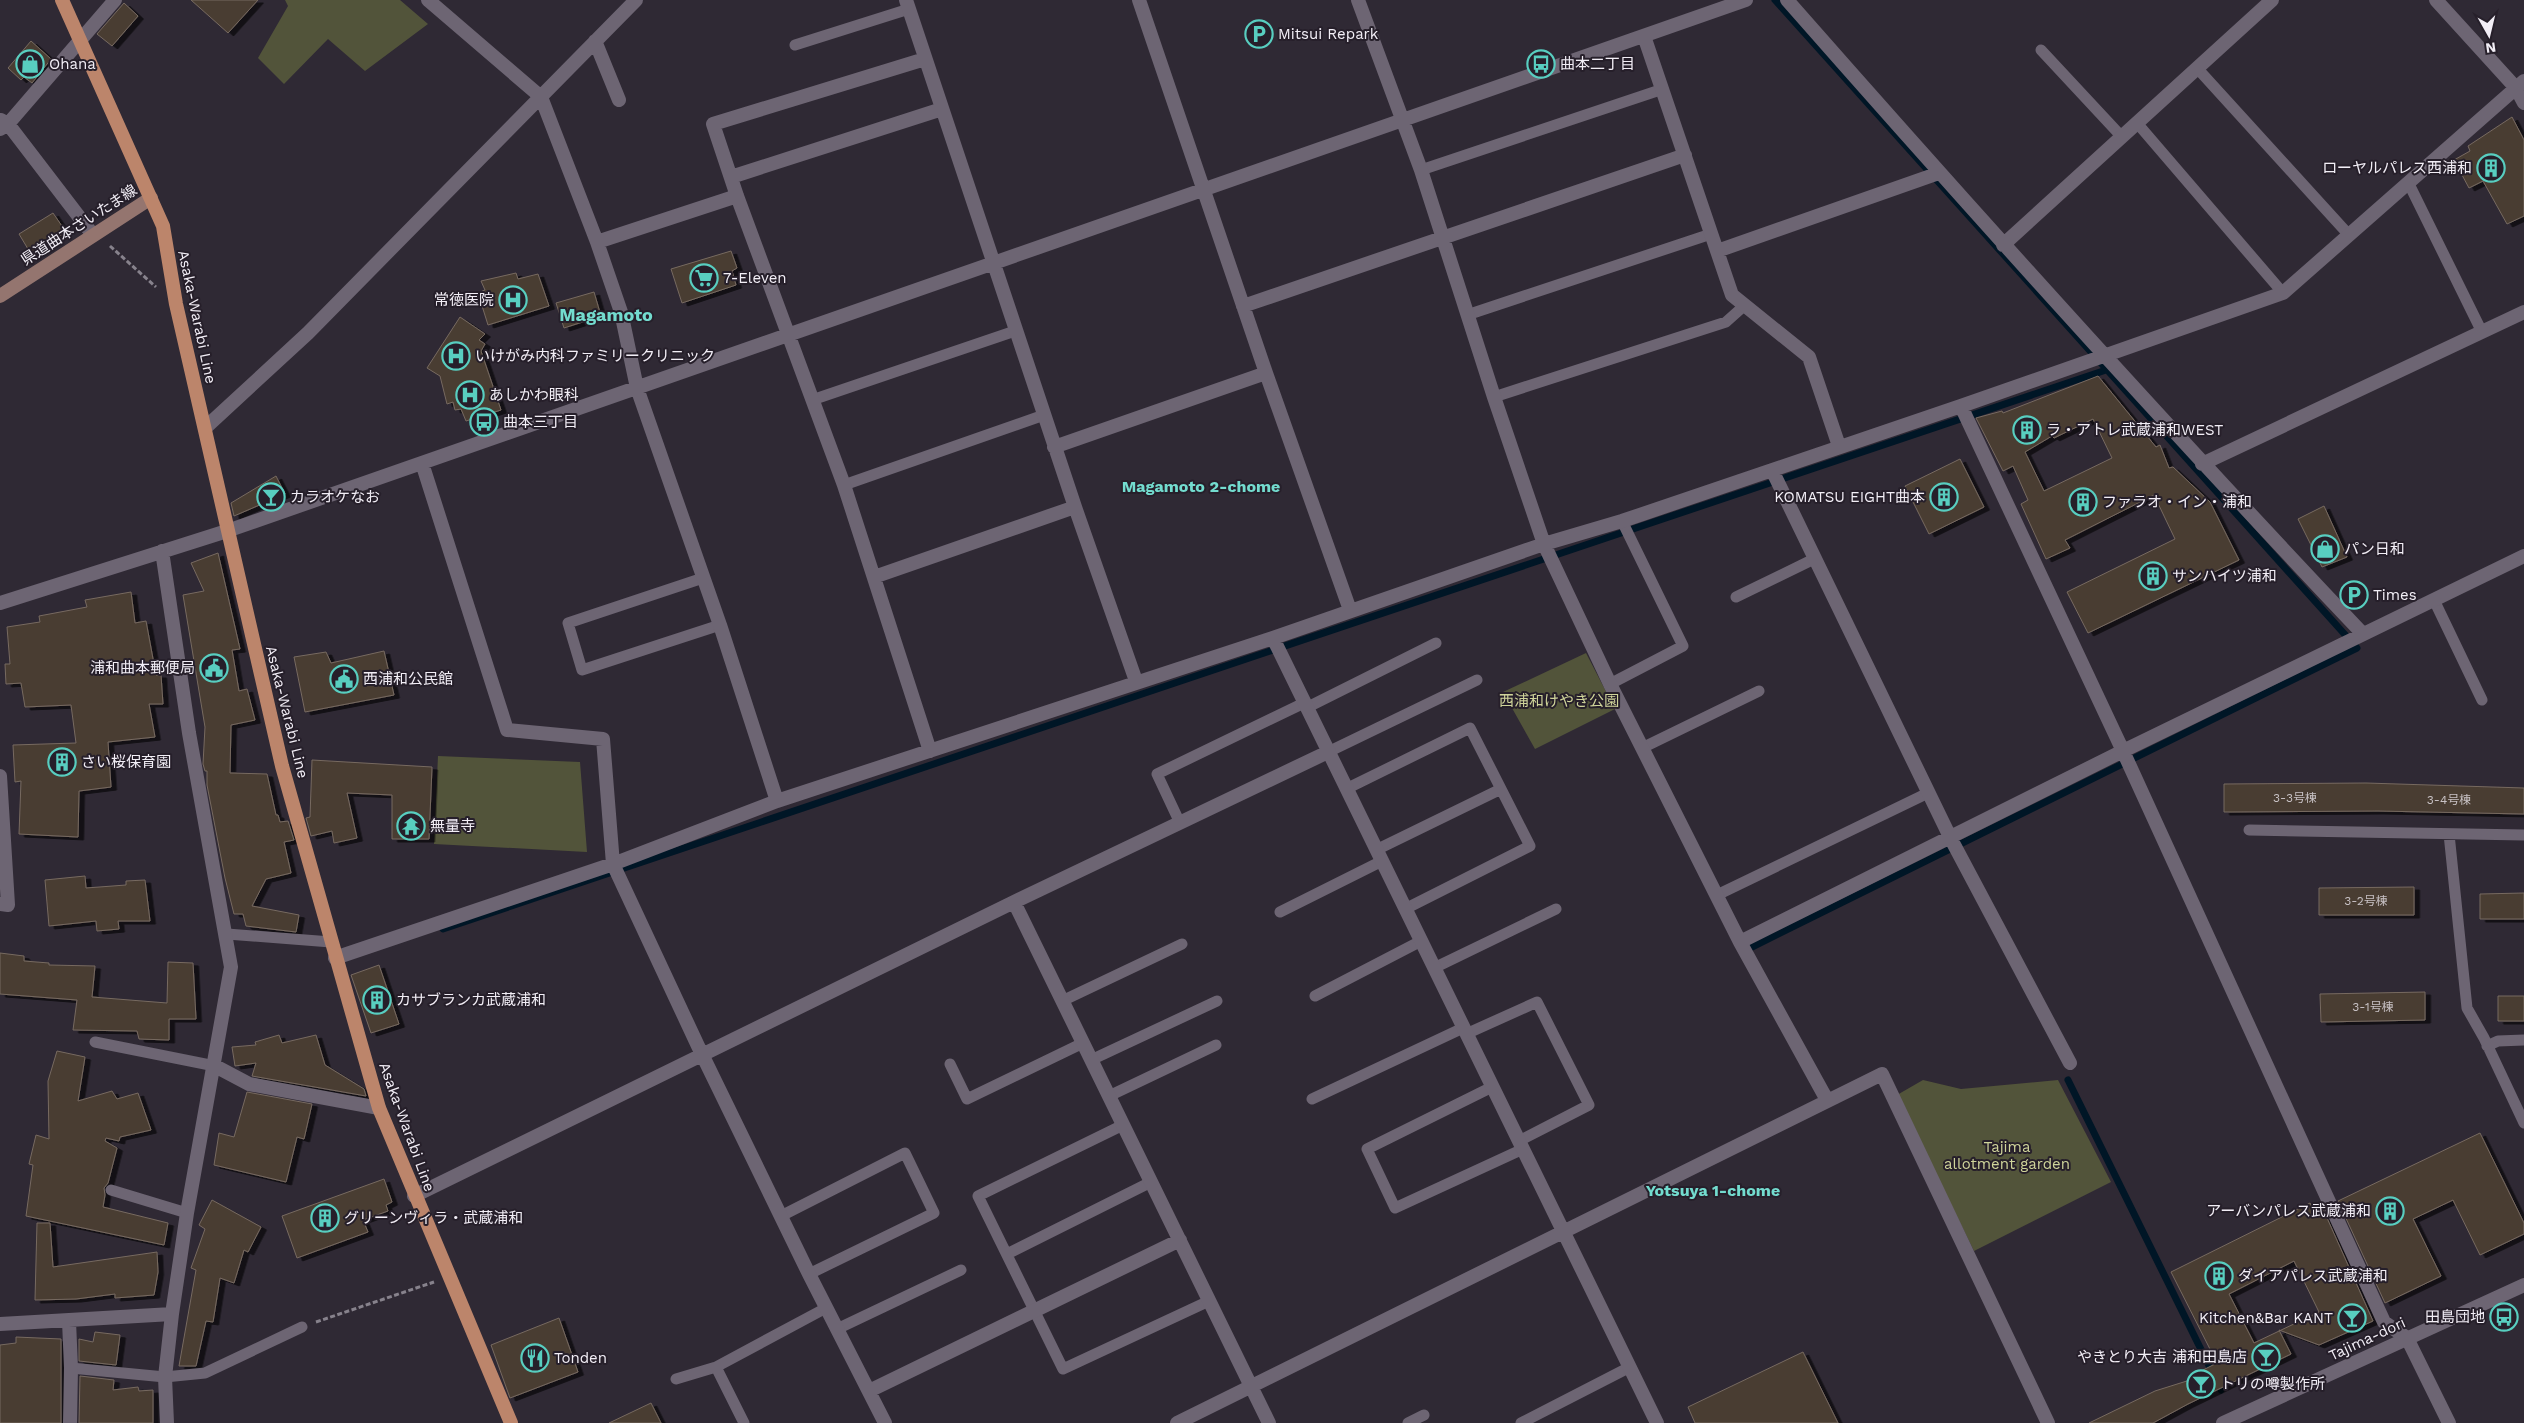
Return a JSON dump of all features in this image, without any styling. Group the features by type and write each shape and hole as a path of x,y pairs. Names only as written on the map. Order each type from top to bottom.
{"main road":[{"name":"Asaka-Warabi Line","path":"62,0 163,226 176,304 282,766 379,1108 510,1423"},
{"name":"県道曲本さいたま線","path":"0,296 151,198"}],"street":[{"path":"93,235 3,124 69,54 80,38 115,0"},
{"path":"428,0 541,97 597,242 620,312 637,388 720,625 777,801"},
{"path":"205,428 308,333 636,0"},
{"path":"1139,0 1266,373 1350,610"},
{"path":"1358,0 1421,170 1494,397 1544,544 1610,684 1740,942 1827,1100"},
{"path":"0,603 228,531 1746,0"},
{"path":"1787,0 2003,245 2106,355 2202,464 2363,634"},
{"path":"2003,245 2272,0"},
{"path":"2436,0 2520,85 2524,103"},
{"path":"907,5 995,263 1015,331 1054,447 1136,681"},
{"path":"1644,36 1732,295 1809,357 1839,446"},
{"path":"595,42 619,100"},
{"path":"925,59 713,124 736,196 844,485 930,751"},
{"path":"336,958 613,864 777,801 1136,681 1273,638 1544,544 1622,521 1961,406 2282,292 2520,85"},
{"path":"731,177 942,109"},
{"path":"1243,306 1685,155"},
{"path":"1717,251 1939,173"},
{"path":"597,242 736,196"},
{"path":"2202,464 2524,312"},
{"path":"1054,447 1266,373"},
{"path":"1961,406 2123,751 2384,1322 2407,1338 2449,1423"},
{"path":"422,463 507,730 603,739 613,864 702,1054 809,1274 885,1423"},
{"path":"1772,470 1950,839 2070,1063"},
{"path":"874,577 1075,507"},
{"path":"162,551 188,733 227,934 231,967 215,1066 187,1213 172,1314 165,1377 167,1423"},
{"path":"1740,942 1950,839 2123,751 2524,556"},
{"path":"1273,638 1657,1423"},
{"path":"414,1196 1014,902 1328,752"},
{"path":"0,776 8,905 0,904"},
{"path":"1014,902 1269,1423"},
{"path":"215,1066 249,1084 379,1108"},
{"path":"1177,1423 1563,1230 1882,1074 2048,1423"},
{"path":"868,1391 1180,1240"},
{"name":"Tajima-dori","path":"2223,1423 2524,1284"},
{"path":"0,1324 172,1314"},
{"path":"69,1321 71,1368 70,1423"}],"lane":[{"path":"795,44 907,5"},
{"path":"2041,50 2122,137"},
{"path":"2197,68 2349,235"},
{"path":"1421,170 1663,89"},
{"path":"2137,123 2282,292"},
{"path":"2408,182 2482,332"},
{"path":"1468,315 1711,234"},
{"path":"1494,397 1726,322 1745,305"},
{"path":"812,400 1015,331"},
{"path":"844,485 1044,415"},
{"path":"1610,684 1683,646 1622,521"},
{"path":"1736,597 1814,559"},
{"path":"703,578 568,623 582,670 720,625"},
{"path":"2434,600 2482,700"},
{"path":"1180,823 1157,774 1436,643"},
{"path":"1328,752 1477,680"},
{"path":"1642,748 1759,691"},
{"path":"1346,789 1470,728 1530,846 1405,909"},
{"path":"1280,912 1501,789"},
{"path":"1717,895 1928,793"},
{"path":"2249,830 2524,835"},
{"path":"2449,834 2467,1008 2524,1123"},
{"path":"1434,968 1556,909"},
{"path":"227,934 331,942"},
{"path":"1316,996 1421,941"},
{"path":"1062,1001 1182,944"},
{"path":"1091,1060 1217,1001"},
{"path":"1312,1099 1465,1031 1537,1002 1590,1105 1521,1145 1395,1208 1367,1149 1492,1087"},
{"path":"2487,1046 2498,1041 2524,1040"},
{"path":"95,1042 215,1066"},
{"path":"950,1064 968,1099 1083,1043"},
{"path":"1109,1096 1216,1045"},
{"path":"1123,1124 978,1196 1063,1369 1209,1301"},
{"path":"781,1216 905,1152 934,1213 809,1274"},
{"path":"1007,1254 1151,1182"},
{"path":"111,1190 187,1213"},
{"path":"837,1330 961,1270"},
{"path":"676,1379 716,1367 826,1308"},
{"path":"71,1368 165,1377 205,1373 302,1327"},
{"path":"716,1367 744,1423"},
{"path":"1521,1423 1630,1367"},
{"path":"1408,1423 1424,1415"}],"path":[{"path":"93,235 109,244 176,304"},
{"path":"302,1327 448,1277"}],"green space":[{"path":"285,0 400,0 428,24 365,71 328,39 284,84 258,58 288,6"},
{"name":"西浦和けやき公園","path":"1586,653 1615,709 1535,749 1503,692"},
{"path":"438,756 580,762 587,852 434,844"},
{"name":"Tajima allotment garden","path":"1923,1080 1961,1089 2058,1080 2111,1182 1974,1251 1897,1095"}],"building":[{"path":"191,0 258,0 228,33"},
{"path":"124,3 138,16 112,46 97,34"},
{"name":"Ohana","path":"31,41 51,59 32,83 24,77 21,80 8,68"},
{"name":"ローヤルパレス西浦和","path":"2512,117 2524,140 2524,216 2507,224 2483,181 2469,188 2454,160 2470,151 2468,146"},
{"path":"53,213 66,232 31,254 19,234"},
{"name":"7-Eleven","path":"731,251 737,268 732,271 736,285 682,303 671,269"},
{"name":"常徳医院","path":"516,273 518,279 538,274 549,306 488,325 478,293 485,290 481,281"},
{"path":"594,292 601,316 564,328 556,303"},
{"path":"460,317 485,334 479,340 485,344 481,351 501,410 466,421 461,409 455,410 453,402 447,404 440,376 427,368"},
{"path":"2098,376 2156,447 2160,445 2169,468 2173,467 2210,502 2239,560 2088,633 2067,592 2175,539 2154,495 2065,540 2070,548 2046,559 2021,504 2028,500 2013,466 2003,471 1976,418 2002,411 2003,413","holes":["2093,419 2112,458 2044,491 2025,452 2052,436 2054,438"]},
{"name":"KOMATSU EIGHT曲本","path":"1960,459 1984,507 1929,534 1905,486"},
{"path":"276,476 285,494 234,516 231,503"},
{"path":"2324,506 2347,557 2322,567 2298,519"},
{"path":"218,553 240,649 232,650 239,691 247,689 255,720 231,725 230,773 267,774 276,815 278,815 280,822 288,821 294,840 284,842 291,873 266,879 252,906 299,915 296,932 246,926 243,914 234,914 225,878 207,785 207,771 205,771 203,764 205,727 183,595 204,591 191,563"},
{"path":"131,592 135,623 146,621 156,675 161,675 163,704 149,704 155,737 108,742 111,787 79,791 78,837 19,834 21,781 15,782 13,745 76,743 71,705 25,707 21,683 6,684 5,664 10,664 7,627 40,622 39,616 87,607 85,600"},
{"name":"西浦和公民館","path":"384,651 394,695 305,712 294,657 326,652 331,663"},
{"path":"312,760 432,767 429,839 392,839 392,795 347,793 357,838 334,843 332,831 311,836 306,818 310,817"},
{"path":"2366,783 2524,788 2524,814 2378,811 2224,812 2224,784"},
{"path":"85,876 86,888 126,885 126,881 145,880 150,921 118,921 119,929 97,931 96,921 49,926 45,880"},
{"path":"2414,887 2414,915 2319,915 2319,888"},
{"path":"2524,893 2524,919 2480,919 2480,894"},
{"path":"0,953 24,956 24,961 49,963 49,965 95,966 92,997 167,1003 168,962 193,963 196,1019 169,1019 169,1040 139,1039 137,1031 73,1030 77,1000 0,994"},
{"name":"カサブランカ武蔵浦和","path":"379,965 399,1024 371,1033 351,975"},
{"path":"2425,992 2425,1020 2321,1022 2320,994"},
{"path":"2498,996 2524,996 2524,1021 2498,1021"},
{"path":"279,1035 282,1043 316,1035 325,1065 364,1089 366,1096 252,1076 256,1063 235,1066 232,1047 256,1045 255,1042"},
{"path":"57,1051 85,1057 78,1101 112,1091 117,1099 138,1093 151,1130 120,1137 119,1141 106,1138 105,1141 117,1148 108,1183 104,1188 103,1207 168,1223 164,1245 26,1216 33,1165 29,1164 36,1135 49,1139 48,1081"},
{"path":"247,1092 312,1104 304,1139 297,1137 286,1182 214,1165 219,1133 234,1137"},
{"name":"アーバンパレス武蔵浦和","path":"2480,1133 2524,1223 2524,1234 2480,1255 2453,1200 2413,1219 2441,1276 2385,1303 2338,1201"},
{"name":"グリーンヴィラ・武蔵浦和","path":"384,1179 392,1202 386,1205 388,1211 363,1220 368,1232 297,1258 282,1216"},
{"path":"212,1200 261,1227 248,1252 244,1250 234,1283 220,1278 213,1322 206,1321 196,1366 179,1366 196,1270 191,1268 205,1229 199,1225"},
{"path":"2310,1203 2315,1213 2323,1209 2373,1321 2319,1345 2280,1330 2319,1312 2294,1261 2229,1294 2254,1343 2279,1331 2291,1354 2153,1423 2089,1423 2155,1391 2190,1380 2189,1377 2215,1364 2216,1361 2171,1272"},
{"path":"37,1223 50,1223 53,1267 157,1252 158,1272 154,1295 115,1298 115,1294 76,1299 35,1300"},
{"name":"Tonden","path":"559,1318 578,1372 510,1398 491,1345"},
{"path":"95,1332 120,1335 116,1365 79,1361 79,1339 93,1342"},
{"path":"16,1337 61,1339 61,1423 0,1423 0,1345 16,1343"},
{"path":"1803,1352 1838,1423 1695,1423 1688,1407"},
{"path":"80,1376 114,1380 113,1390 138,1387 139,1391 153,1390 153,1423 79,1423"},
{"path":"651,1403 661,1423 609,1423"}],"waterway":[{"path":"1750,948 2357,648 1775,0"},
{"path":"443,929 2106,370"},
{"path":"2068,1080 2221,1390"}],"place":[{"name":"Mitsui Repark","path":"1259,34"},
{"name":"Ohana","path":"30,64"},
{"name":"曲本二丁目","path":"1541,64"},
{"name":"ローヤルパレス西浦和","path":"2491,168"},
{"name":"7-Eleven","path":"704,278"},
{"name":"常徳医院","path":"513,300"},
{"name":"いけがみ内科ファミリークリニック","path":"456,356"},
{"name":"あしかわ眼科","path":"470,395"},
{"name":"曲本三丁目","path":"484,422"},
{"name":"ラ・アトレ武蔵浦和WEST","path":"2027,430"},
{"name":"カラオケなお","path":"271,497"},
{"name":"KOMATSU EIGHT曲本","path":"1944,497"},
{"name":"ファラオ・イン・浦和","path":"2083,502"},
{"name":"パン日和","path":"2325,549"},
{"name":"サンハイツ浦和","path":"2153,576"},
{"name":"Times","path":"2354,595"},
{"name":"浦和曲本郵便局","path":"214,668"},
{"name":"西浦和公民館","path":"344,679"},
{"name":"さい桜保育園","path":"62,762"},
{"name":"無量寺","path":"411,826"},
{"name":"カサブランカ武蔵浦和","path":"377,1000"},
{"name":"アーバンパレス武蔵浦和","path":"2390,1211"},
{"name":"グリーンヴィラ・武蔵浦和","path":"325,1218"},
{"name":"ダイアパレス武蔵浦和","path":"2219,1276"},
{"name":"田島団地","path":"2504,1317"},
{"name":"Kitchen&Bar KANT","path":"2352,1318"},
{"name":"やきとり大吉 浦和田島店","path":"2266,1357"},
{"name":"Tonden","path":"535,1358"},
{"name":"トリの噂製作所","path":"2201,1384"}],"district":[{"name":"Magamoto","path":"606,314"},
{"name":"Magamoto 2-chome","path":"1201,486"},
{"name":"Yotsuya 1-chome","path":"1713,1190"}]}
